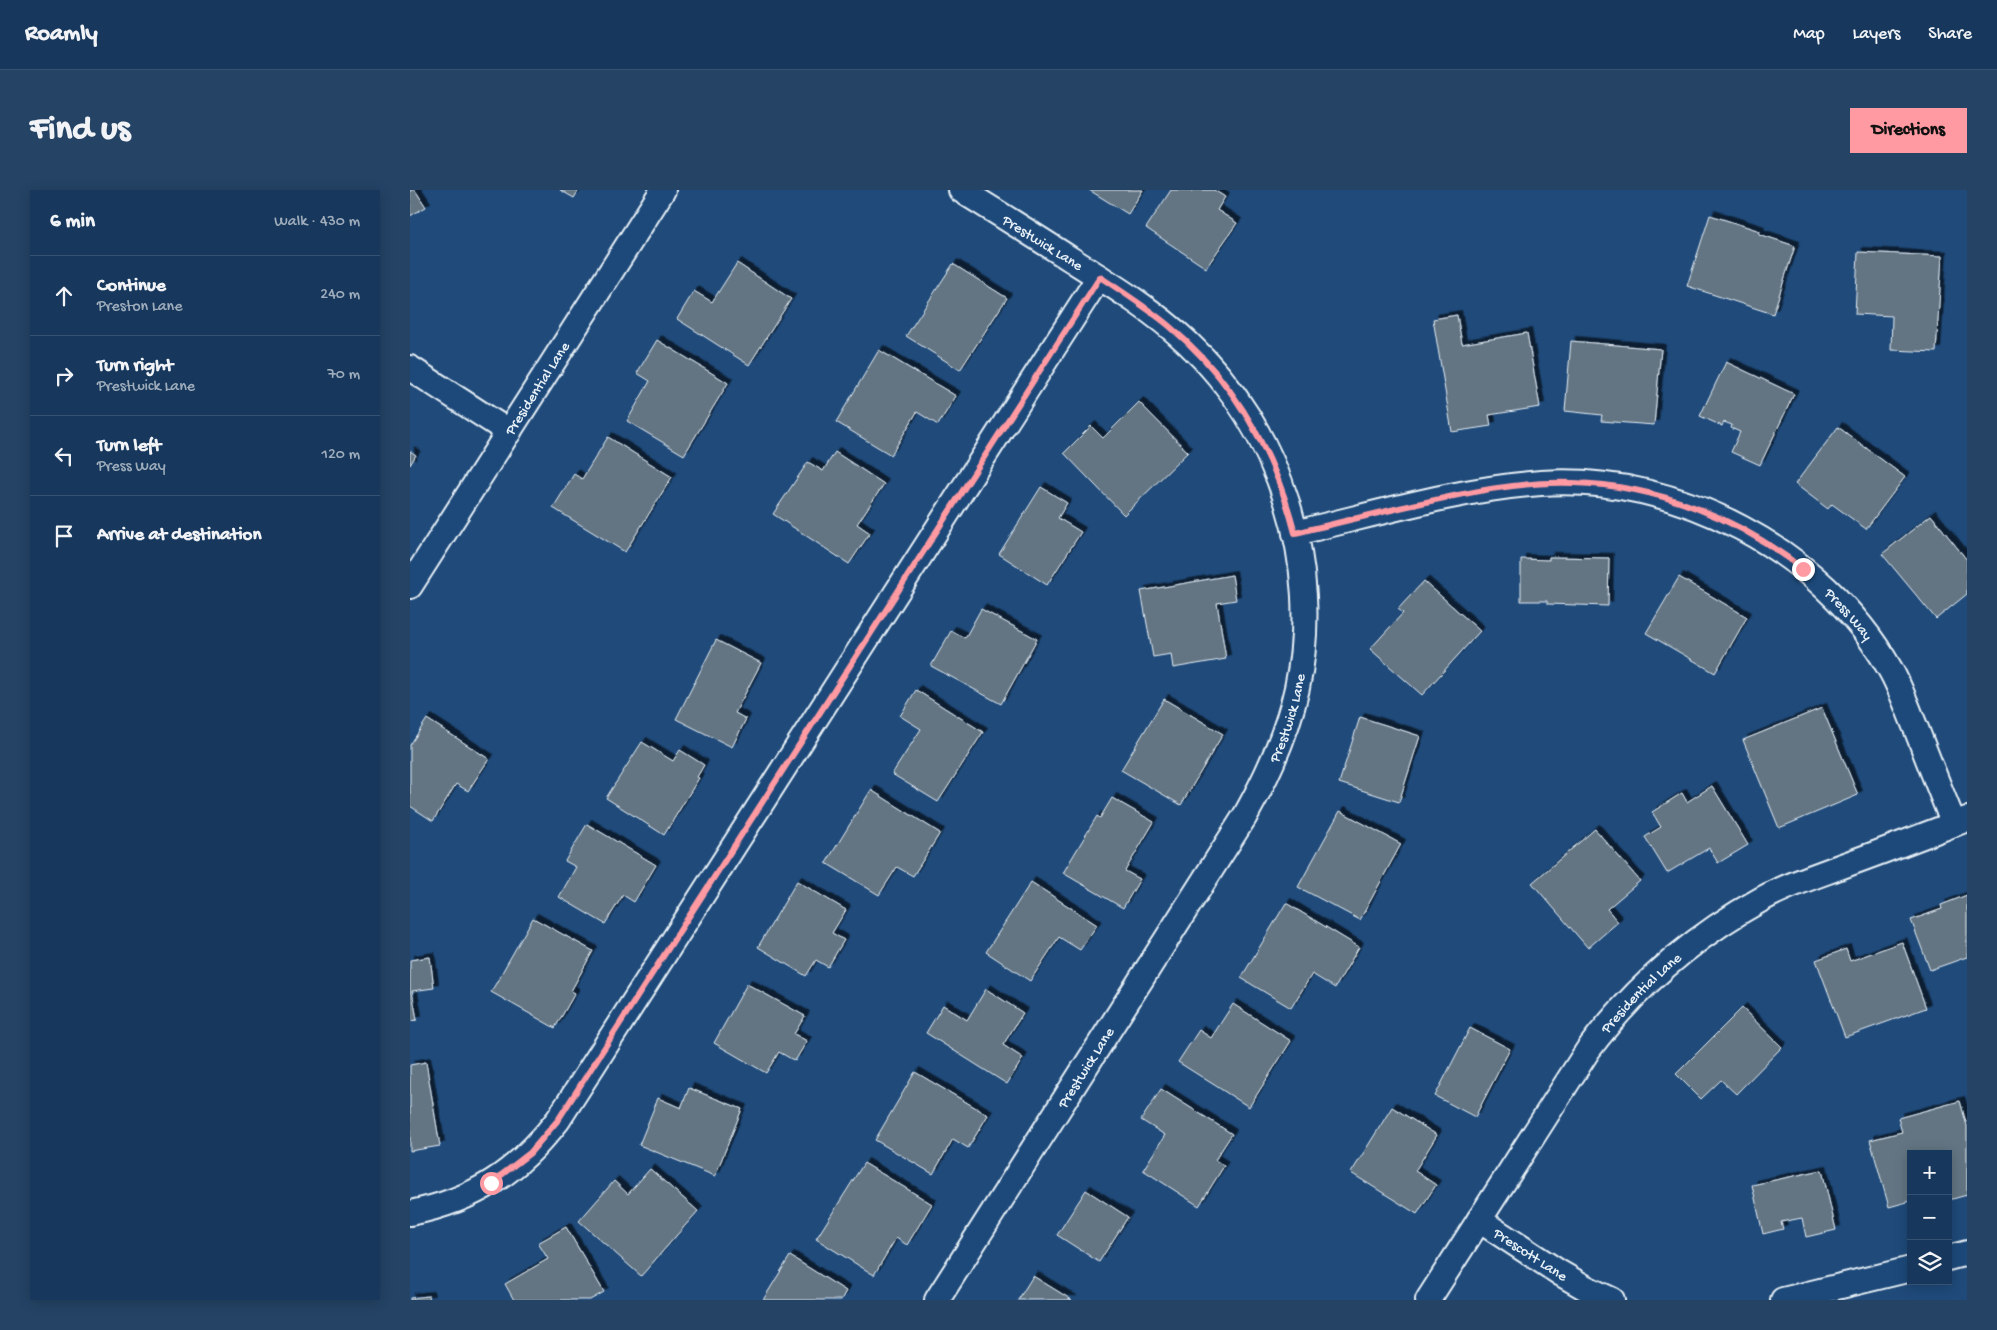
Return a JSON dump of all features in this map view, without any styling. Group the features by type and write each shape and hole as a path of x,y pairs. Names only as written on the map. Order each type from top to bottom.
{"street":[{"name":"Presidential Lane","path":"410,586 663,190"},
{"name":"Prestwick Lane","path":"937,1300 1245,816 1271,766 1282,741 1293,706 1302,651 1304,590 1295,533 1269,457 1243,408 1226,385 1189,344 1168,325 1100,277 961,190"},
{"path":"410,1213 454,1202 491,1183 530,1153 558,1120 1100,277"},
{"path":"410,368 509,432"},
{"name":"Press Way","path":"1295,533 1465,494 1542,483 1574,482 1647,492 1716,516 1778,549 1803,569 1851,614 1891,670 1960,822"},
{"name":"Presidential Lane","path":"1428,1300 1588,1050 1608,1023 1662,968 1696,941 1763,898 1794,884 1960,822"},
{"name":"Prescott Lane","path":"1480,1220 1560,1273 1612,1300"},
{"path":"1952,1257 1967,1253"},
{"path":"1783,1300 1907,1270"}],"building":[{"path":"410,190 415,190 426,207 410,216"},
{"path":"560,190 579,190 574,198"},
{"path":"1089,190 1143,190 1128,214"},
{"path":"1171,190 1189,190 1191,192 1192,190 1214,190 1225,197 1217,210 1237,223 1206,268 1146,228"},
{"path":"1710,215 1760,231 1759,234 1795,246 1773,314 1687,286"},
{"path":"1858,252 1942,256 1936,352 1891,350 1892,316 1855,314"},
{"path":"737,263 791,299 749,365 677,319 694,291 712,302"},
{"path":"953,264 1007,298 960,370 906,336"},
{"path":"1457,315 1462,344 1527,333 1540,407 1489,415 1491,426 1452,432 1433,319"},
{"path":"657,340 728,383 684,455 627,421 650,381 637,373"},
{"path":"1571,341 1661,349 1654,425 1601,421 1602,415 1565,411"},
{"path":"879,350 956,396 938,425 917,412 891,455 836,422"},
{"path":"1726,362 1794,394 1760,465 1731,452 1740,432 1731,428 1732,425 1724,422 1722,426 1700,416"},
{"path":"1139,402 1188,452 1124,515 1064,453 1091,426 1103,438"},
{"path":"1838,427 1905,477 1866,529 1832,504 1828,509 1795,484"},
{"path":"608,437 672,477 625,552 553,508 574,474 582,479"},
{"path":"410,451 416,455 410,465"},
{"path":"835,452 884,484 857,524 870,533 849,564 773,514 808,462 823,471"},
{"path":"1041,487 1067,503 1058,518 1081,532 1047,585 999,554"},
{"path":"1931,515 1967,560 1967,594 1936,619 1882,554"},
{"path":"1549,557 1609,558 1608,606 1547,604 1547,601 1521,601 1521,559 1549,560"},
{"path":"1232,575 1236,600 1217,603 1226,659 1173,668 1171,654 1153,657 1141,591"},
{"path":"1679,577 1747,617 1715,673 1646,633"},
{"path":"1424,581 1480,631 1422,695 1370,649 1403,613 1398,609"},
{"path":"981,609 1037,639 1001,704 931,666 951,631 965,638"},
{"path":"716,640 761,663 735,713 746,719 732,747 676,719"},
{"path":"916,690 983,732 938,802 892,774 921,729 900,716"},
{"path":"1164,699 1223,734 1181,805 1121,770"},
{"path":"1822,708 1858,795 1779,828 1743,740"},
{"path":"1360,717 1420,736 1399,802 1339,783"},
{"path":"427,719 489,759 468,791 456,784 433,821 410,806 410,745"},
{"path":"642,742 673,761 680,750 704,765 697,777 699,778 664,835 606,798"},
{"path":"1712,786 1748,845 1718,863 1709,848 1667,873 1645,837 1661,827 1652,812 1682,793 1687,802"},
{"path":"871,790 940,833 913,876 897,867 879,895 826,863"},
{"path":"1112,798 1154,822 1125,871 1140,879 1123,908 1063,873 1097,816 1100,818"},
{"path":"1340,811 1401,844 1360,920 1298,887"},
{"path":"587,824 656,865 634,902 623,895 605,924 559,897 576,867 565,861"},
{"path":"1595,829 1640,881 1607,909 1618,922 1588,948 1532,883"},
{"path":"797,881 846,910 832,933 844,940 828,967 816,960 806,976 758,947"},
{"path":"1031,882 1097,925 1080,950 1059,937 1030,981 986,952"},
{"path":"1967,895 1967,957 1930,970 1911,920 1942,909 1941,905"},
{"path":"1286,903 1359,947 1335,988 1312,974 1291,1008 1241,978"},
{"path":"533,918 593,951 571,991 575,993 555,1028 491,992"},
{"path":"1902,942 1926,1008 1845,1037 1816,960 1846,949 1850,961"},
{"path":"430,957 434,988 412,991 417,1020 410,1021 410,960"},
{"path":"747,984 805,1016 794,1034 807,1041 795,1061 779,1052 766,1073 714,1043"},
{"path":"986,989 1023,1013 1003,1045 1023,1058 1007,1084 926,1033 943,1005 967,1020"},
{"path":"1233,1004 1291,1041 1249,1107 1178,1062 1199,1030 1211,1038"},
{"path":"1742,1008 1782,1047 1736,1094 1721,1080 1701,1099 1676,1074"},
{"path":"1470,1028 1510,1049 1475,1117 1435,1096"},
{"path":"426,1062 440,1146 410,1151 410,1065"},
{"path":"915,1072 988,1115 968,1148 953,1139 933,1174 875,1140"},
{"path":"689,1088 742,1109 715,1176 639,1145 658,1098 681,1108"},
{"path":"1161,1089 1232,1134 1215,1160 1224,1166 1199,1206 1143,1170 1165,1135 1141,1120"},
{"path":"1960,1101 1967,1126 1967,1195 1952,1199 1952,1150 1907,1150 1907,1202 1889,1207 1870,1140 1902,1132 1898,1118"},
{"path":"1392,1107 1437,1135 1415,1171 1436,1185 1417,1214 1351,1173"},
{"path":"864,1163 932,1204 907,1245 896,1238 874,1275 816,1239"},
{"path":"650,1169 698,1211 641,1276 579,1221 614,1181 628,1194"},
{"path":"1822,1170 1836,1230 1806,1237 1802,1218 1781,1222 1783,1229 1763,1234 1752,1185"},
{"path":"1086,1190 1128,1217 1099,1262 1057,1235"},
{"path":"566,1227 604,1292 590,1300 514,1300 505,1284 548,1259 538,1243"},
{"path":"790,1256 846,1291 841,1300 763,1300"},
{"path":"1033,1276 1072,1300 1018,1300"},
{"path":"429,1296 430,1300 410,1300 410,1298"}],"route":[{"path":"491,1183 530,1153 558,1120 1100,277 1168,325 1189,344 1226,385 1243,408 1269,457 1280,482 1295,533 1465,494 1542,483 1574,482 1647,492 1683,503 1749,532 1778,549 1803,569"}]}
